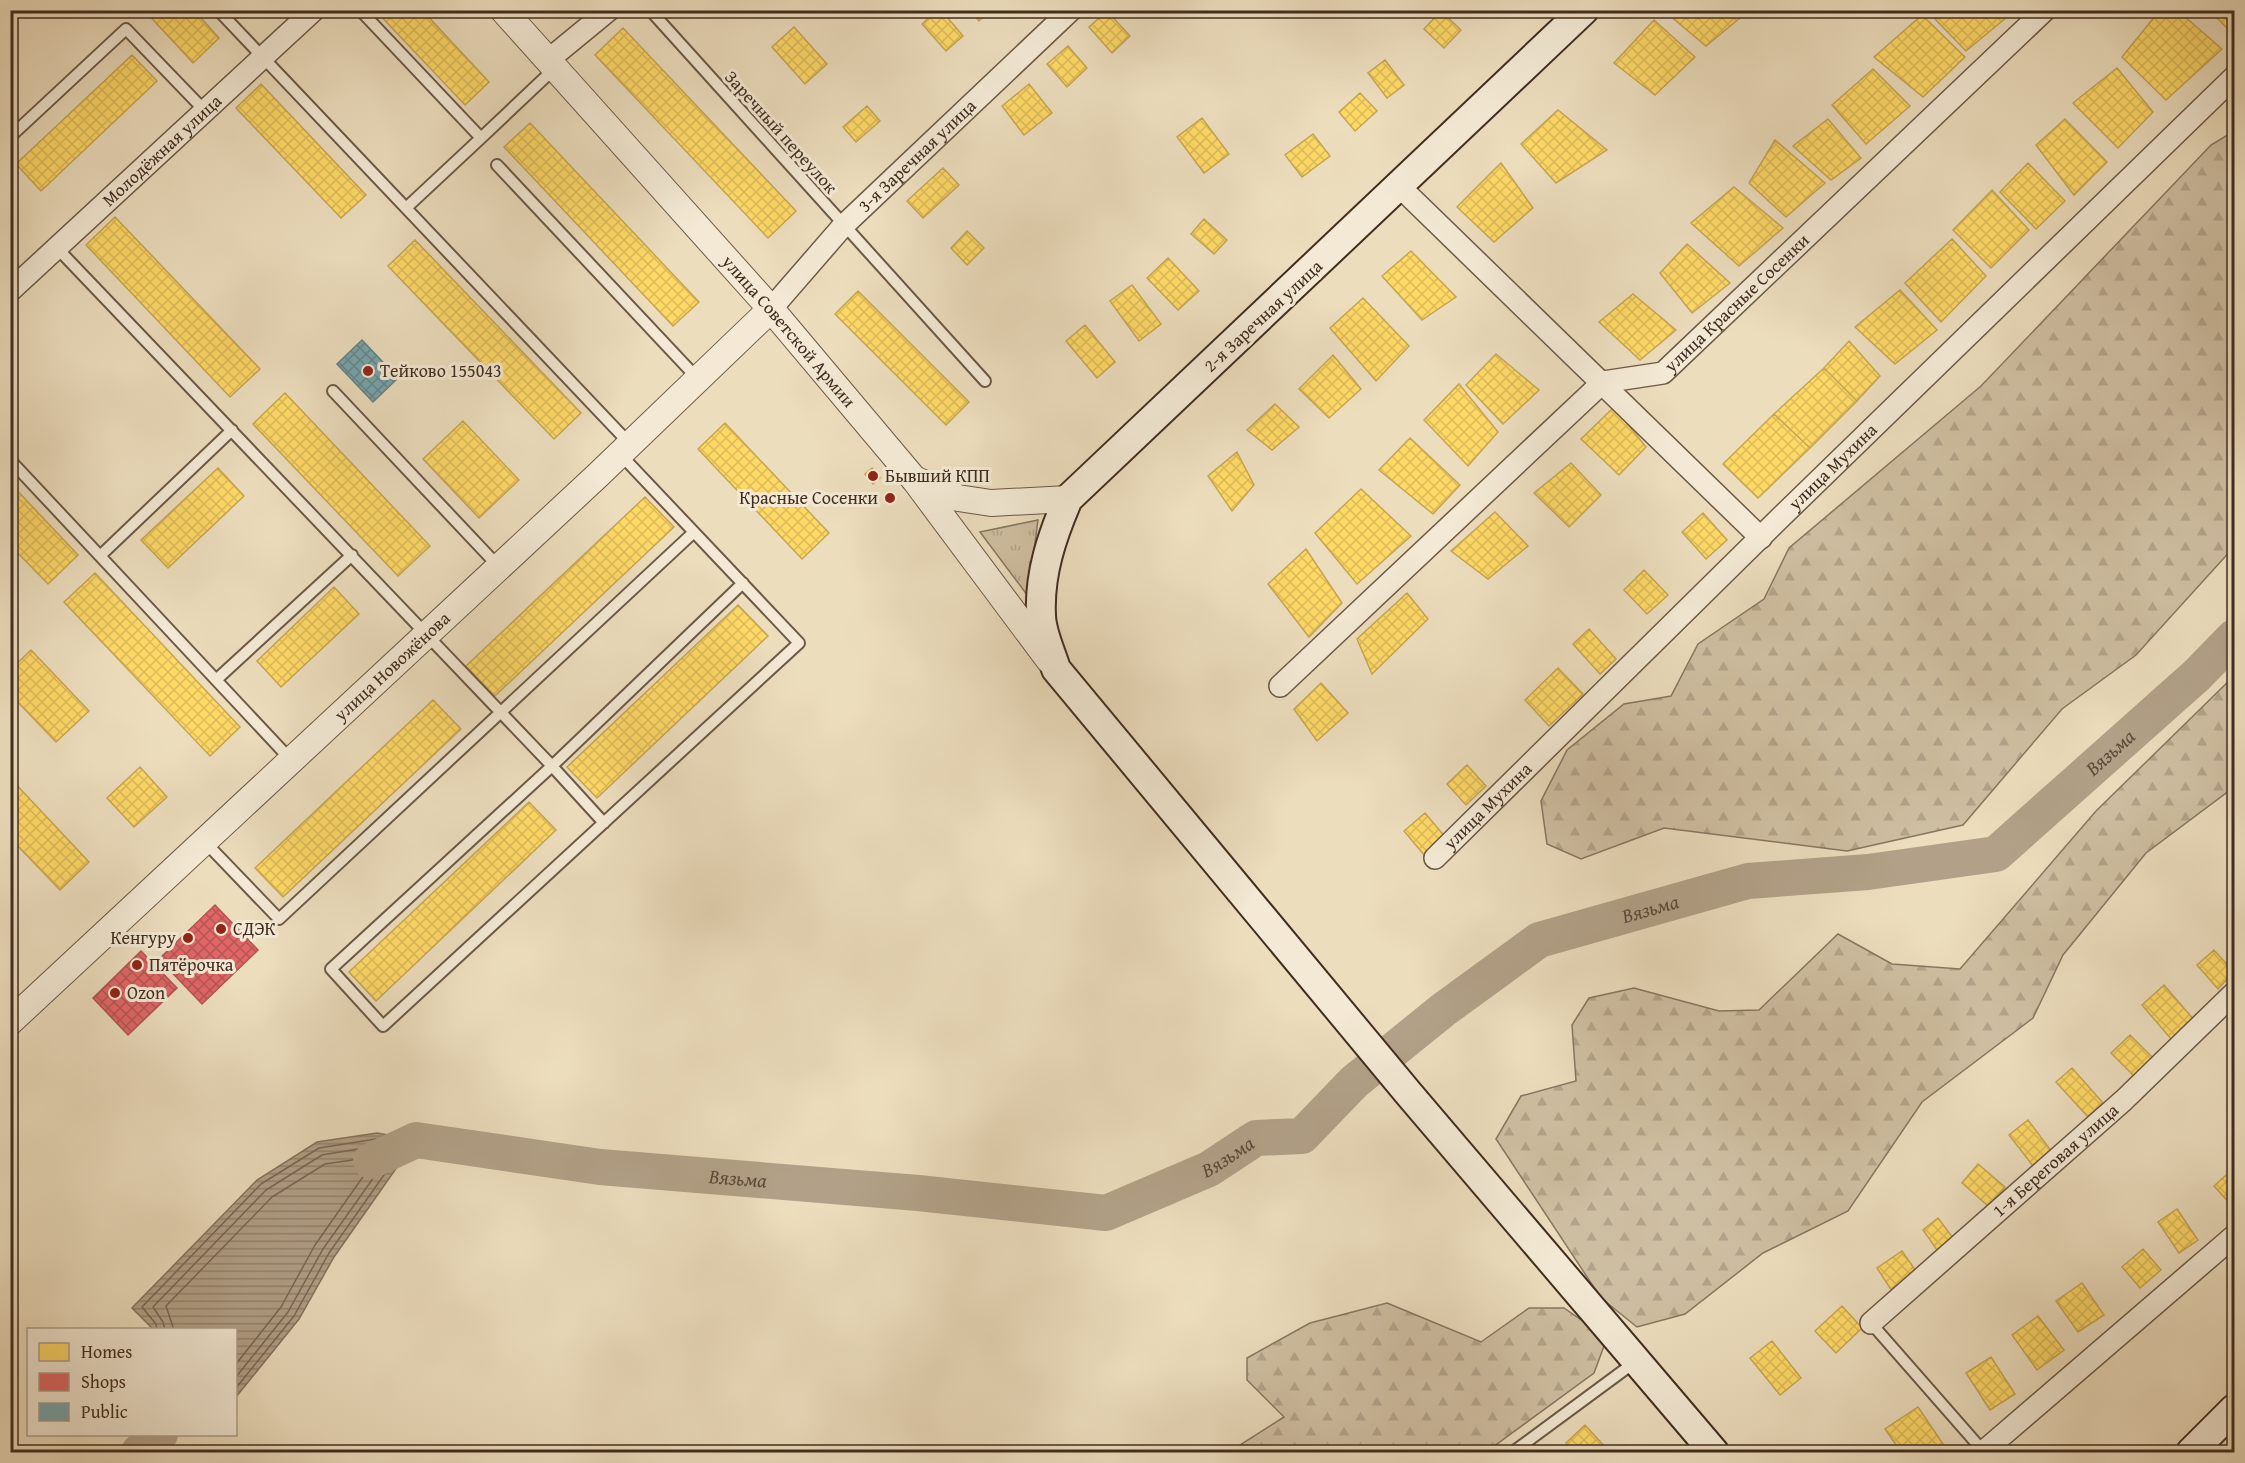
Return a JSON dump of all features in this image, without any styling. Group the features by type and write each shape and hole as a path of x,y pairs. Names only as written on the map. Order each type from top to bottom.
{"main road":[{"name":"2-я Заречная улица","path":"1056,669 1041,617 1042,587 1051,538 1068,499 1584,10"},
{"path":"1056,669 1409,1094 1714,1452"},
{"path":"2191,1452 2235,1409"}],"street":[{"name":"Молодёжная улица","path":"10,291 314,10"},
{"name":"улица Советской Армии","path":"503,10 771,309 914,478 1056,669"},
{"path":"550,65 609,10"},
{"name":"3-я Заречная улица","path":"771,309 843,225 1071,10"},
{"name":"улица Красные Сосенки","path":"1603,382 1663,373 2045,10"},
{"name":"улица Мухина","path":"1435,858 2235,77"},
{"path":"1399,186 1761,538"},
{"name":"улица Новожёнова","path":"10,1022 625,449 771,309"},
{"path":"1280,686 1603,382"},
{"path":"914,478 958,498 991,503 1068,499"},
{"name":"1-я Береговая улица","path":"1871,1323 2124,1100 2235,993"},
{"path":"1984,1452 2235,1236"}],"lane":[{"path":"218,10 406,208 625,449 694,532 743,583 799,643 383,1026 331,969 552,766 743,583"},
{"path":"360,10 481,138"},
{"name":"Заречный переулок","path":"650,10 985,381"},
{"path":"10,137 126,29 205,111"},
{"path":"406,208 481,138 550,65"},
{"path":"497,165 698,379"},
{"path":"57,248 352,555 604,823"},
{"path":"333,391 499,567"},
{"path":"99,556 232,430"},
{"path":"10,460 291,760"},
{"path":"205,841 279,919 694,532"},
{"path":"216,680 352,555"},
{"path":"1871,1323 1984,1452"},
{"path":"1513,1452 1636,1361"}],"green space":[{"path":"2234,131 2234,547 2136,655 2062,709 1963,825 1847,851 1664,828 1581,859 1547,844 1541,801 1567,750 1624,704 1671,696 1698,644 1764,599 1789,548 1981,386 2211,145"},
{"path":"1038,520 1028,596 980,532"},
{"path":"2234,676 2234,787 2146,853 2063,955 2033,1018 1922,1102 1848,1211 1763,1253 1685,1314 1637,1327 1601,1298 1496,1139 1521,1096 1576,1081 1572,1025 1589,998 1634,988 1719,1011 1759,1010 1838,934 1892,964 1960,969 2096,811"},
{"path":"1387,1303 1481,1342 1529,1308 1564,1308 1607,1338 1594,1373 1486,1452 1229,1452 1284,1417 1247,1380 1247,1358 1310,1323"}],"water":[{"path":"377,1133 416,1140 334,1257 299,1319 237,1396 237,1328 152,1328 132,1308 257,1180 317,1142"}],"building: Homes":[{"path":"144,10 194,10 219,38 193,63"},
{"path":"375,10 422,10 489,82 465,105"},
{"path":"937,10 941,10 963,36 946,51 922,24"},
{"path":"970,10 991,10 979,21"},
{"path":"1663,10 1733,10 1740,18 1706,46"},
{"path":"1944,10 2000,10 2007,17 1966,51 1935,19"},
{"path":"2160,10 2177,10 2222,49 2166,100 2122,57"},
{"path":"2209,10 2234,10 2234,31 2232,33"},
{"path":"1107,11 1130,36 1112,53 1089,27"},
{"path":"1441,11 1461,30 1444,48 1424,29"},
{"path":"1922,15 1965,57 1923,97 1874,57"},
{"path":"1654,20 1695,57 1655,95 1614,63"},
{"path":"794,27 827,64 805,84 772,47"},
{"path":"623,28 796,211 768,238 595,55"},
{"path":"1068,46 1087,68 1067,87 1047,64"},
{"path":"132,55 157,81 41,191 16,164"},
{"path":"1385,60 1404,85 1387,98 1368,73"},
{"path":"2117,68 2153,112 2118,148 2073,103"},
{"path":"1873,69 1910,106 1866,144 1832,105"},
{"path":"261,84 366,195 341,218 236,108"},
{"path":"1029,84 1052,113 1024,135 1002,106"},
{"path":"1360,93 1377,111 1355,131 1339,112"},
{"path":"867,106 880,121 856,142 843,127"},
{"path":"1558,110 1607,150 1556,183 1521,144"},
{"path":"1202,118 1229,154 1204,173 1177,137"},
{"path":"1828,119 1861,158 1831,180 1793,146"},
{"path":"2065,119 2107,162 2074,195 2036,145"},
{"path":"530,123 699,302 673,326 504,147"},
{"path":"1313,134 1330,156 1302,177 1285,155"},
{"path":"1775,140 1825,183 1786,217 1749,183"},
{"path":"1501,163 1533,208 1494,242 1457,207"},
{"path":"2028,163 2065,201 2036,229 2000,192"},
{"path":"943,168 959,185 923,218 907,201"},
{"path":"1734,187 1783,228 1739,266 1691,223"},
{"path":"1992,190 2029,230 1991,268 1953,230"},
{"path":"115,217 260,369 230,397 86,245"},
{"path":"1204,219 1227,240 1214,254 1191,234"},
{"path":"967,231 984,248 967,265 951,248"},
{"path":"1952,239 1986,276 1941,322 1905,283"},
{"path":"415,240 581,413 554,439 388,266"},
{"path":"1687,244 1730,283 1692,313 1660,273"},
{"path":"1411,251 1456,297 1422,320 1382,276"},
{"path":"1168,258 1199,291 1178,310 1147,278"},
{"path":"1132,285 1161,324 1139,341 1110,301"},
{"path":"1900,290 1937,330 1895,364 1855,327"},
{"path":"858,291 969,402 946,425 835,314"},
{"path":"1633,294 1676,330 1640,360 1599,322"},
{"path":"1363,298 1409,346 1376,381 1330,328"},
{"path":"1085,325 1115,362 1097,378 1066,341"},
{"path":"1849,341 1880,376 1857,401 1824,368"},
{"path":"1496,354 1539,390 1503,424 1466,385"},
{"path":"1333,355 1361,389 1329,418 1299,389"},
{"path":"1824,368 1857,401 1810,448 1774,414"},
{"path":"1459,384 1498,432 1468,466 1424,420"},
{"path":"285,393 430,546 398,576 253,424"},
{"path":"1275,404 1299,427 1272,450 1247,430"},
{"path":"1614,407 1646,447 1619,475 1581,439"},
{"path":"1774,414 1810,448 1758,498 1723,464"},
{"path":"463,421 519,480 479,518 423,459"},
{"path":"725,423 829,533 802,559 698,449"},
{"path":"1410,438 1460,485 1433,514 1379,470"},
{"path":"1237,452 1254,485 1232,511 1208,476"},
{"path":"1571,463 1601,495 1569,527 1534,493"},
{"path":"218,468 244,496 168,568 141,540"},
{"name":"Бывший КПП","path":"872,468 880,478 873,484 865,474"},
{"path":"10,483 78,555 48,584 10,545"},
{"path":"1361,489 1411,536 1357,584 1315,533"},
{"path":"645,497 674,527 495,696 466,666"},
{"path":"1495,512 1528,546 1488,579 1451,551"},
{"path":"1703,513 1727,540 1706,559 1682,532"},
{"path":"1306,549 1342,603 1309,637 1268,584"},
{"path":"1644,570 1668,595 1647,614 1624,590"},
{"path":"95,573 240,727 210,756 64,602"},
{"path":"334,587 359,614 281,687 257,661"},
{"path":"1407,593 1428,619 1372,674 1357,639"},
{"path":"738,605 768,636 597,798 567,767"},
{"path":"1589,629 1616,659 1600,674 1573,644"},
{"path":"31,650 89,711 56,742 10,694 10,670"},
{"path":"1558,668 1583,694 1549,726 1525,700"},
{"path":"1321,683 1348,713 1317,741 1294,709"},
{"path":"433,700 461,729 283,897 255,868"},
{"path":"1467,765 1486,786 1466,805 1447,784"},
{"path":"140,767 167,797 134,827 107,798"},
{"path":"10,778 89,862 60,890 10,838"},
{"path":"529,802 556,830 376,1001 349,972"},
{"path":"1425,813 1446,838 1425,856 1404,831"},
{"path":"2214,950 2234,972 2218,989 2197,965"},
{"path":"2164,985 2195,1021 2172,1040 2142,1005"},
{"path":"2130,1035 2153,1058 2134,1076 2111,1053"},
{"path":"2072,1068 2103,1103 2088,1117 2056,1082"},
{"path":"2028,1120 2052,1152 2033,1166 2009,1135"},
{"path":"1978,1164 2005,1187 1988,1206 1962,1183"},
{"path":"2234,1168 2234,1208 2214,1186"},
{"path":"2177,1209 2198,1240 2179,1253 2158,1222"},
{"path":"1938,1218 1953,1238 1937,1250 1923,1230"},
{"path":"2143,1249 2161,1270 2140,1288 2122,1267"},
{"path":"1902,1251 1918,1274 1892,1291 1877,1268"},
{"path":"2082,1283 2104,1315 2078,1332 2056,1301"},
{"path":"1842,1306 1862,1328 1836,1353 1815,1331"},
{"path":"2038,1316 2064,1350 2037,1370 2012,1335"},
{"path":"1772,1341 1801,1378 1780,1395 1750,1358"},
{"path":"1991,1357 2015,1394 1990,1410 1966,1373"},
{"path":"1918,1407 1947,1450 1943,1452 1901,1452 1885,1429"},
{"path":"1585,1425 1607,1449 1604,1452 1575,1452 1566,1443"}],"building: Shops":[{"path":"215,905 258,950 202,1004 159,959"},
{"path":"141,951 177,988 128,1035 93,998"}],"building: Public":[{"name":"Тейково 155043","path":"362,340 398,378 373,402 337,364"}],"waterway":[{"name":"Вязьма","path":"371,1161 416,1140 600,1167 918,1193 1106,1213 1209,1169 1256,1138 1302,1136 1354,1082 1443,1010 1539,940 1748,881 1868,872 1996,854 2197,675 2234,637"},
{"name":"Вязьма","path":"139,1452 158,1436"}],"place":[{"name":"Тейково 155043","path":"368,371"},
{"name":"Бывший КПП","path":"873,476"},
{"name":"Красные Сосенки","path":"890,498"},
{"name":"СДЭК","path":"221,929"},
{"name":"Кенгуру","path":"188,938"},
{"name":"Пятёрочка","path":"137,965"},
{"name":"Ozon","path":"115,993"}]}
